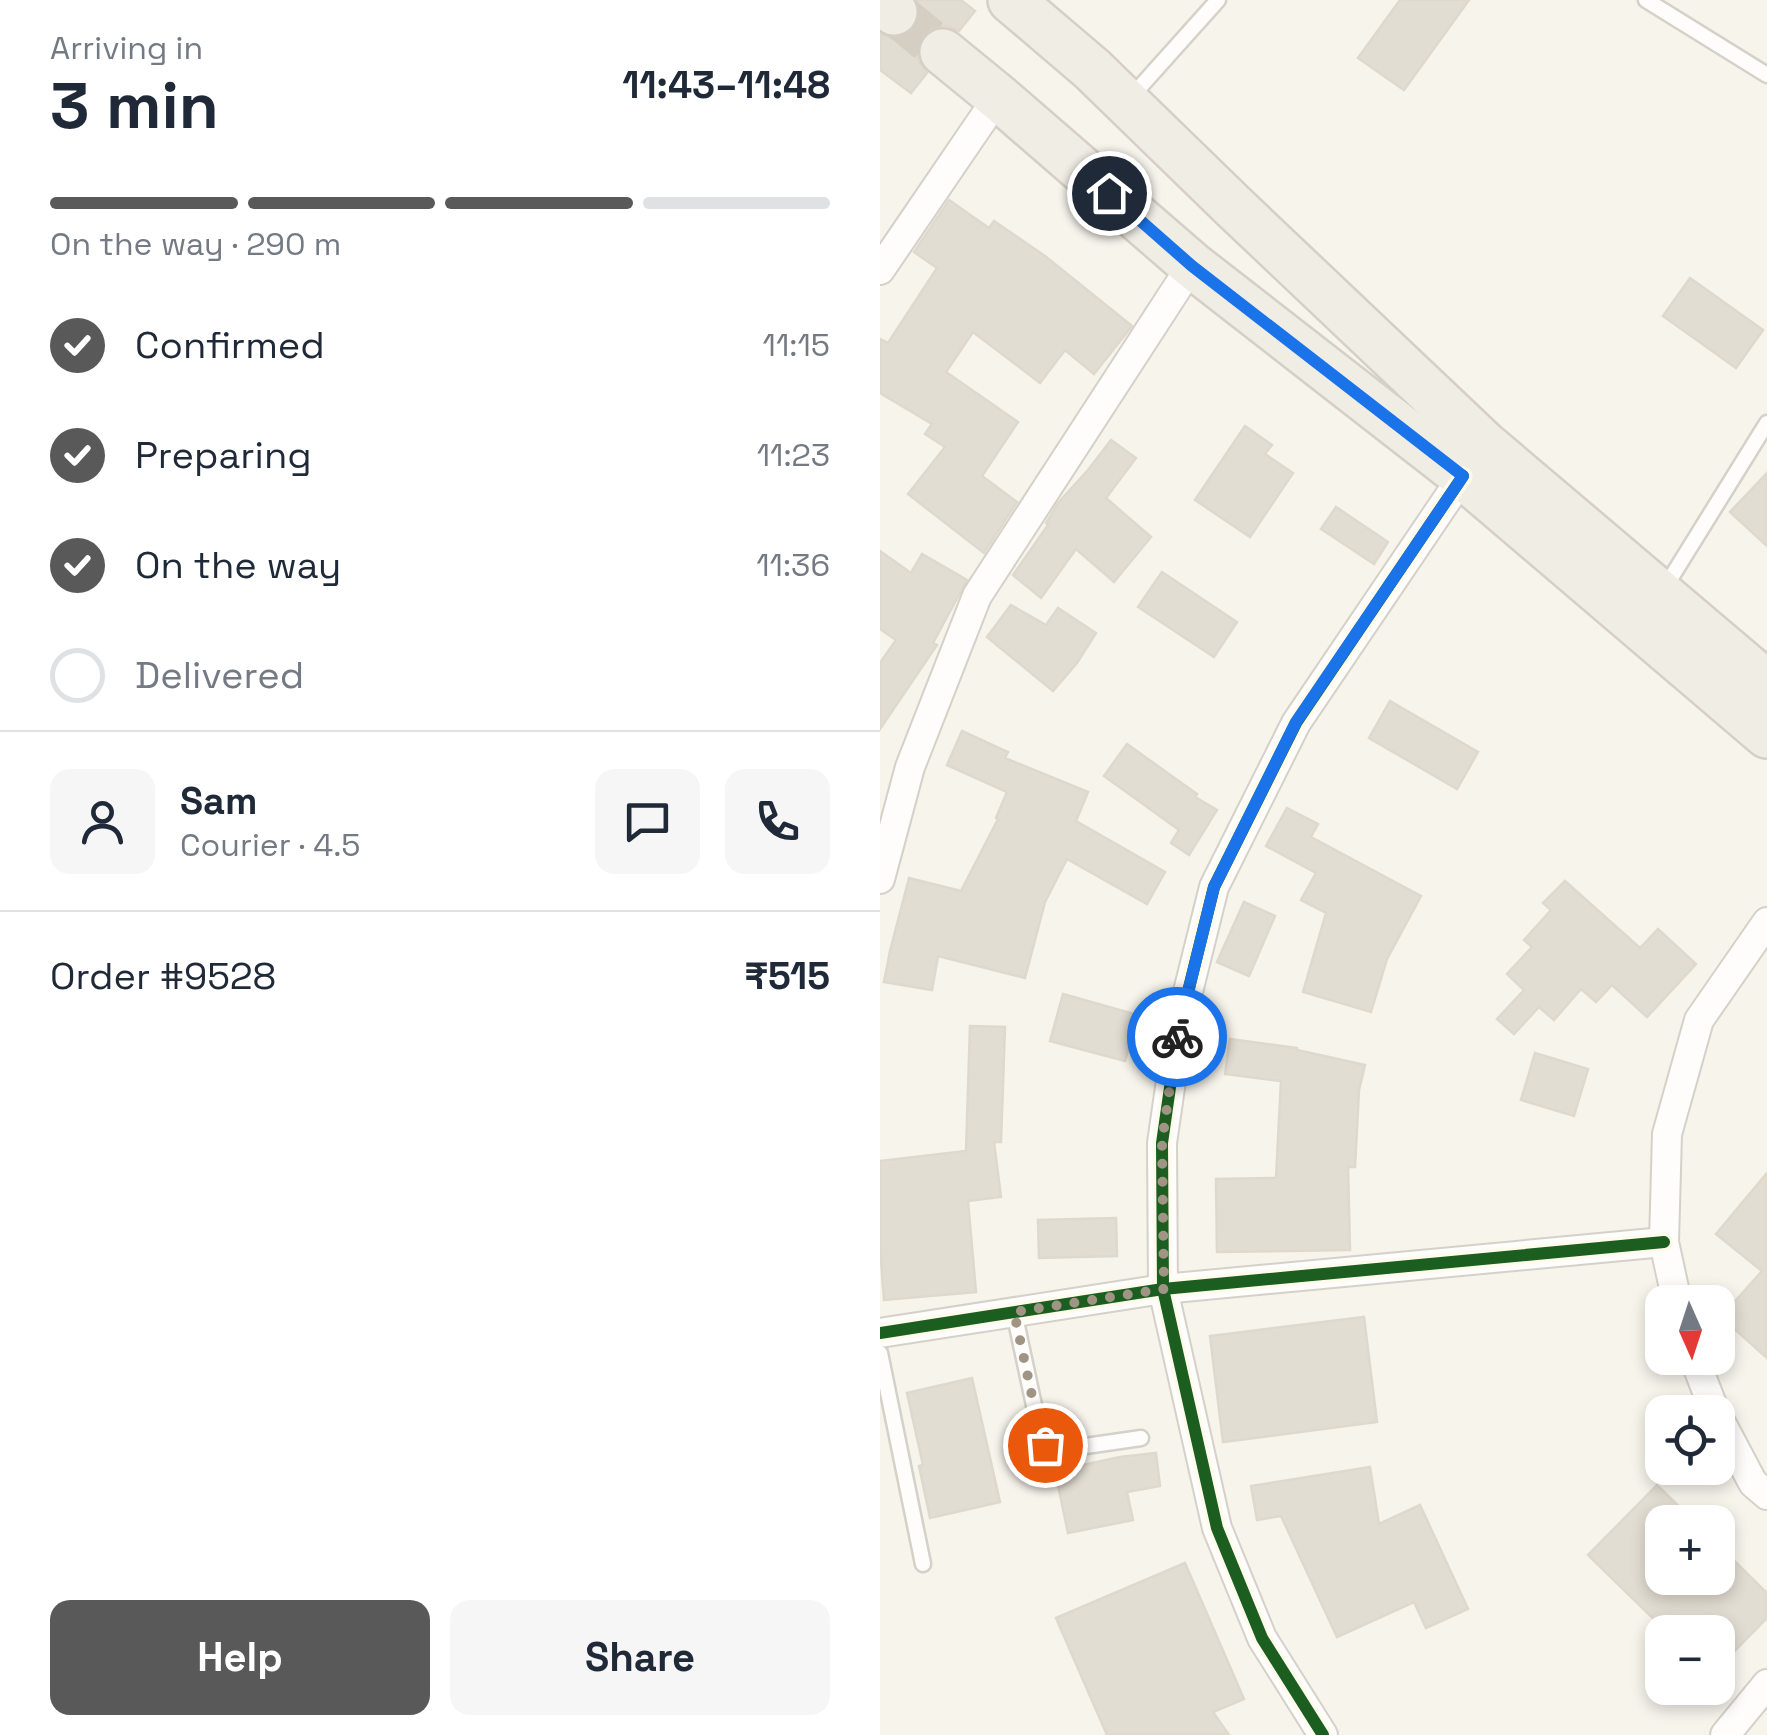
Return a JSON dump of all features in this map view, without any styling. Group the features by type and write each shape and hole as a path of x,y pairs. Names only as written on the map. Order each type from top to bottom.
{"highway":[{"path":"1011,0 1092,69 1484,444 1767,684"},
{"path":"943,52 1192,266 1463,476 1767,735"}],"street":[{"path":"880,270 998,96"},
{"path":"880,879 910,767 978,596 1192,266"},
{"path":"1322,1735 1262,1638 1217,1528 1164,1289 1162,1142 1178,1032 1214,887 1296,722 1463,476"},
{"path":"1673,1285 1664,1242 1667,1134 1699,1020 1767,922"},
{"path":"880,1333 1164,1289 1664,1242"},
{"path":"1735,1451 1752,1483 1767,1496"},
{"path":"1724,1735 1767,1684"}],"lane":[{"path":"1126,102 1218,0"},
{"path":"1646,0 1767,75"},
{"path":"1661,594 1767,423"},
{"path":"1014,1312 1045,1445 1058,1450 1140,1438"},
{"path":"880,1353 923,1564"}],"building":[{"path":"917,0 961,0 975,11 959,31 948,26 935,27 922,36 917,47 918,60 927,73 911,93 880,70 880,34 902,37 913,30 920,16"},
{"path":"1400,0 1469,0 1404,90 1358,58"},
{"path":"949,200 989,228 994,221 1045,256 1132,326 1094,374 1065,350 1040,383 973,332 946,372 1018,422 982,476 1017,502 984,553 908,494 945,447 925,434 932,424 880,393 880,339 888,343 937,268 914,252"},
{"path":"1690,278 1763,330 1736,368 1663,316"},
{"path":"1245,426 1272,445 1265,454 1293,473 1250,537 1195,500"},
{"path":"1111,440 1136,458 1106,498 1151,537 1114,582 1076,549 1041,598 1013,575 1048,525 1058,503"},
{"path":"1767,473 1767,546 1730,512"},
{"path":"1336,507 1388,542 1374,564 1321,529"},
{"path":"880,551 911,573 922,554 967,580 933,643 937,645 880,729 880,663 896,640 880,629"},
{"path":"1162,572 1237,622 1214,657 1138,607"},
{"path":"1011,605 1046,625 1058,608 1096,633 1053,691 987,637"},
{"path":"1390,701 1478,752 1457,789 1369,738"},
{"path":"962,731 1008,752 1005,758 1088,792 1076,821 1165,872 1147,904 1067,859 1045,902 1025,978 938,956 932,990 884,982 909,878 961,891 998,819 1007,792 947,765"},
{"path":"1127,744 1217,810 1189,855 1171,843 1179,830 1104,776"},
{"path":"1287,808 1318,824 1311,837 1421,896 1387,959 1371,1012 1303,992 1326,913 1301,900 1316,873 1266,846"},
{"path":"1565,881 1640,948 1658,929 1696,964 1647,1017 1612,985 1596,1002 1581,989 1554,1020 1539,1007 1514,1034 1497,1019 1524,990 1507,974 1532,947 1524,940 1551,910 1543,903"},
{"path":"1244,902 1275,916 1249,976 1217,962"},
{"path":"1063,994 1138,1015 1125,1061 1050,1041"},
{"path":"970,1026 1005,1027 1001,1142 994,1142 1001,1197 968,1201 976,1292 884,1300 880,1161 966,1151"},
{"path":"1230,1039 1297,1048 1365,1065 1359,1090 1355,1167 1348,1167 1350,1250 1217,1252 1216,1179 1276,1178 1281,1081 1225,1074"},
{"path":"1535,1053 1588,1069 1574,1116 1521,1100"},
{"path":"1767,1173 1767,1358 1735,1329 1735,1301 1762,1271 1716,1234"},
{"path":"1116,1218 1117,1256 1039,1258 1038,1220"},
{"path":"1364,1317 1377,1422 1223,1442 1210,1336"},
{"path":"972,1378 1000,1502 930,1518 907,1393"},
{"path":"1156,1453 1160,1486 1127,1492 1133,1520 1068,1533 1055,1471"},
{"path":"1370,1467 1379,1524 1420,1505 1468,1609 1426,1628 1414,1602 1337,1637 1281,1516 1257,1520 1251,1486"},
{"path":"1657,1485 1678,1505 1645,1505 1645,1595 1735,1595 1735,1562 1767,1593 1767,1618 1735,1651 1735,1615 1650,1615 1588,1555"},
{"path":"1185,1563 1244,1699 1213,1712 1229,1735 1107,1735 1056,1618"}],"tunnel":[{"path":"894,12 943,52"}],"cycle path":[{"path":"1323,1735 1262,1638 1217,1528 1163,1289 1162,1143 1178,1032 1214,887 1296,723 1463,476"},
{"path":"880,1333 1163,1289 1664,1242"}],"way so far":[{"path":"1045,1445 1014,1312 1164,1289 1162,1142 1177,1037"}],"route":[{"path":"1109,193 1192,266 1463,476 1296,722 1214,887 1177,1037"}]}
